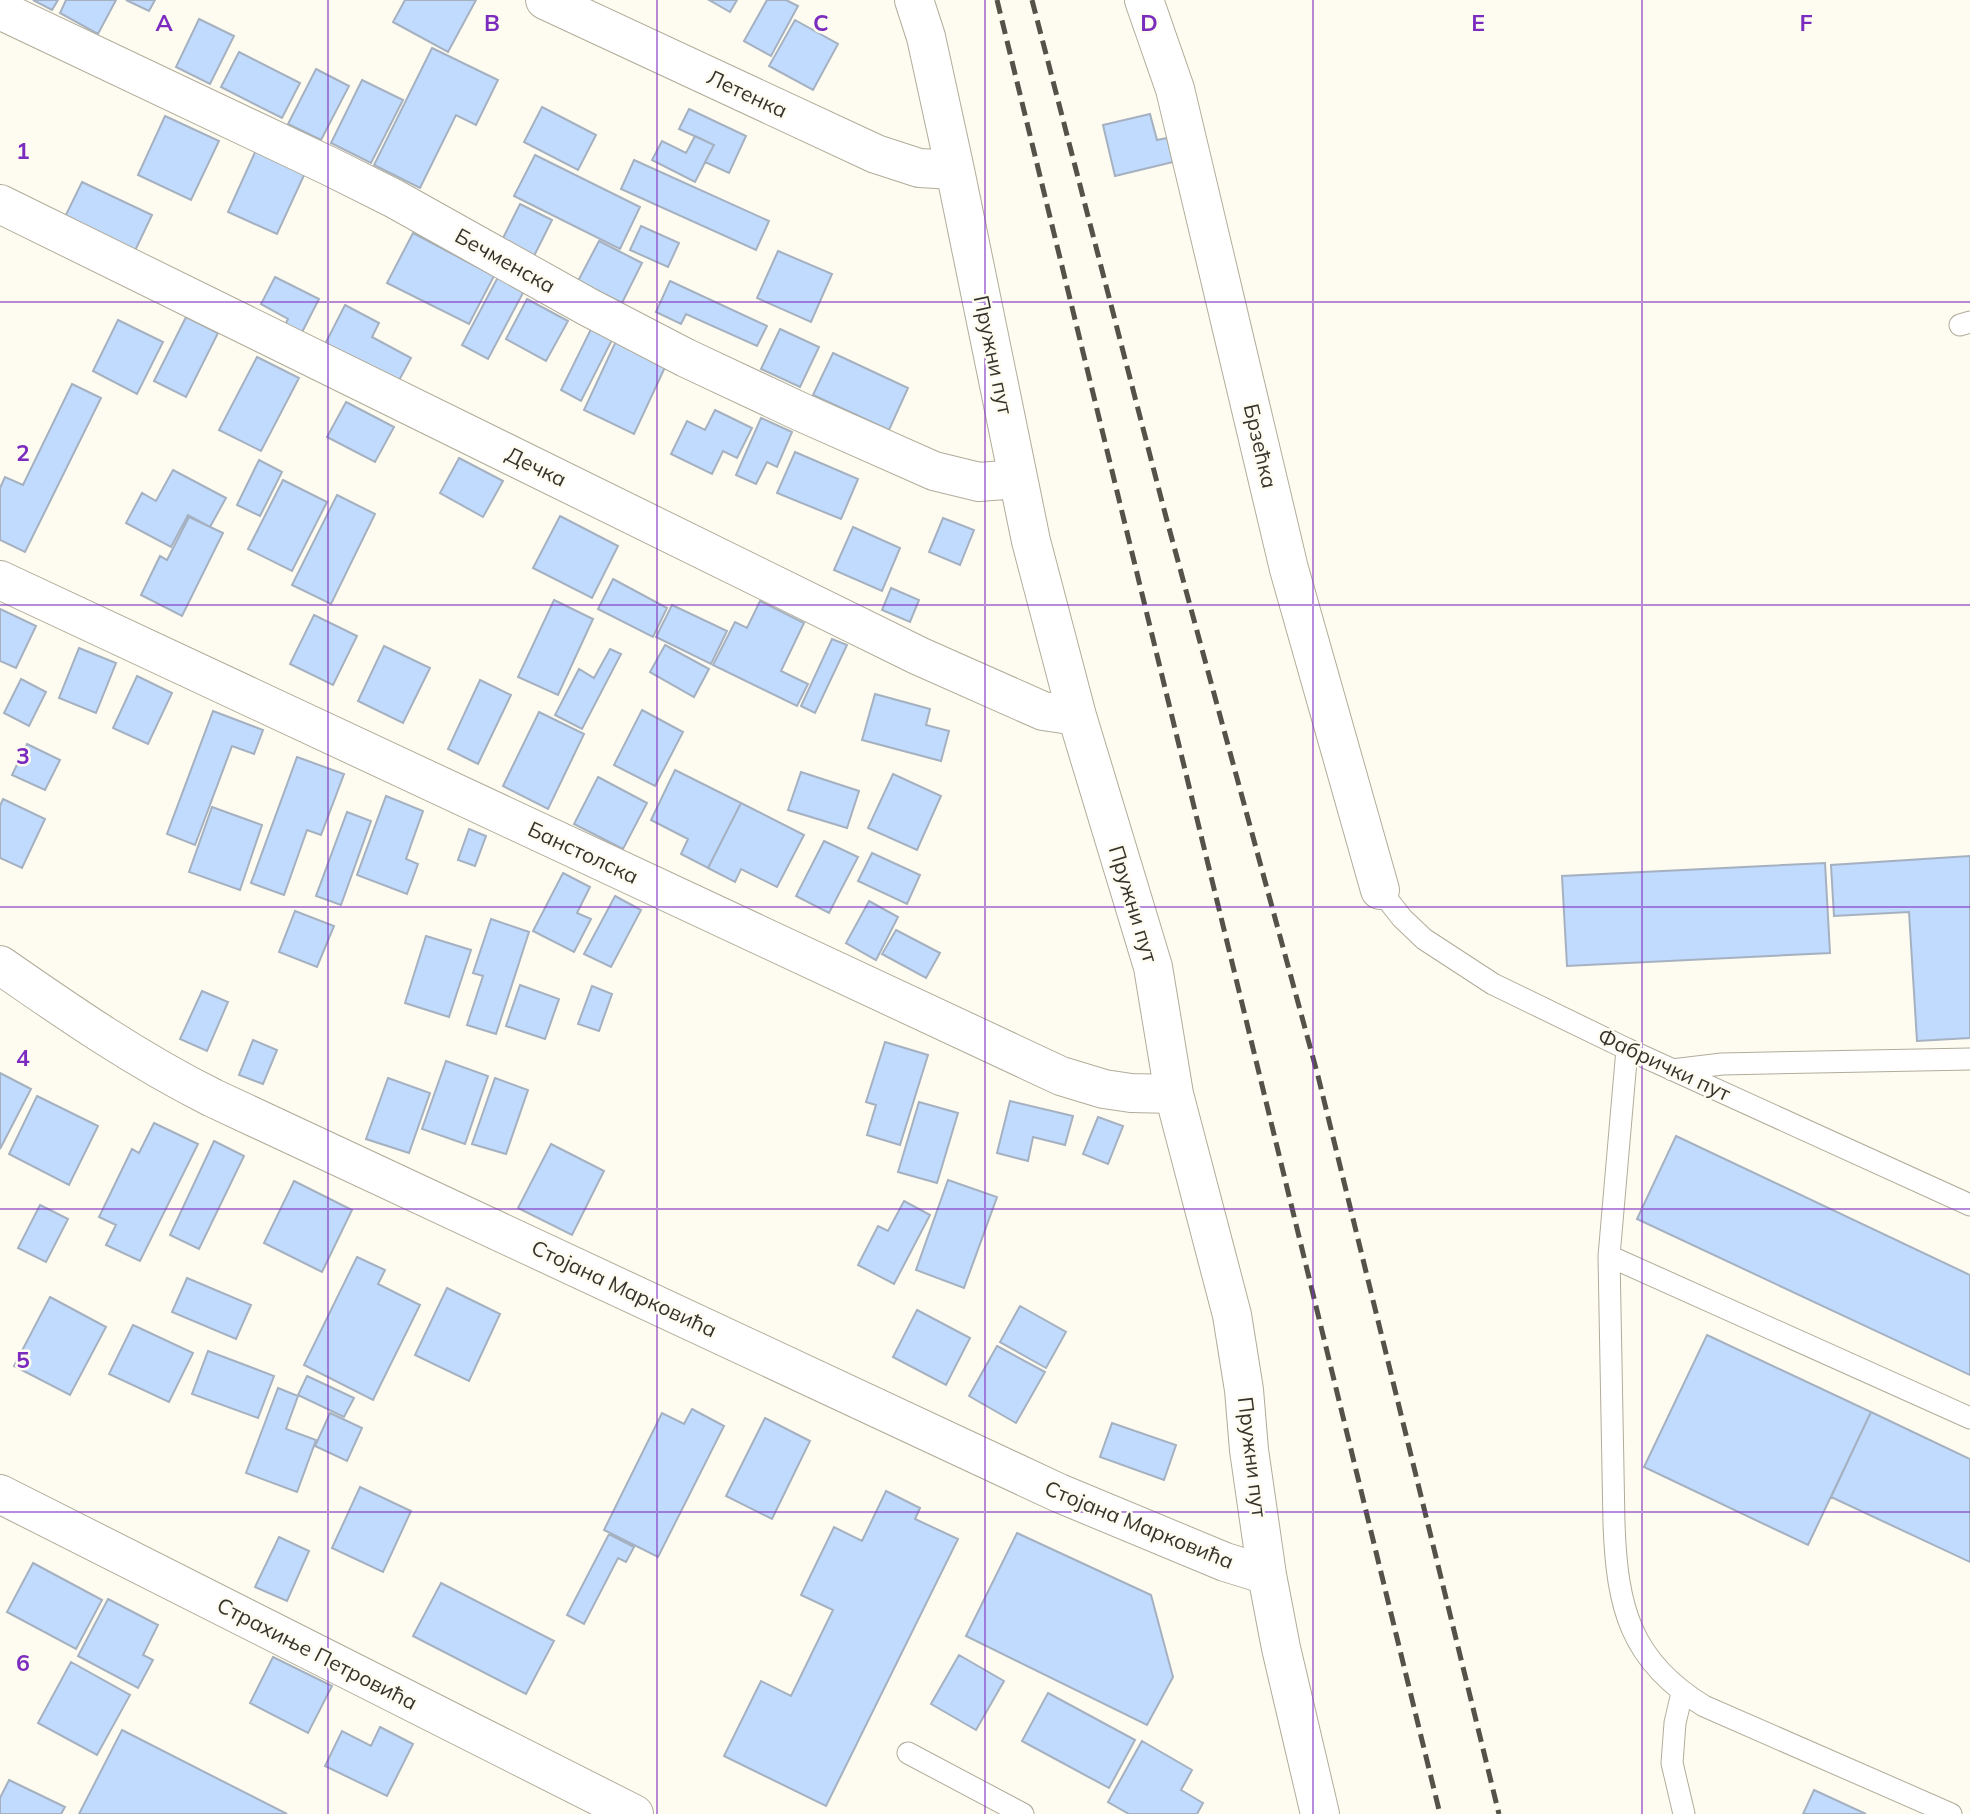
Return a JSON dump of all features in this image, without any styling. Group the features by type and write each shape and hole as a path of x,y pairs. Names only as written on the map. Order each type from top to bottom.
{"street":[{"name":"Летенка","path":"545,0 876,154 919,168 955,170"},
{"name":"Пружни пут","path":"914,0 926,37 955,170 1031,541 1077,716 1153,967 1174,1094 1232,1315 1267,1575 1281,1648 1320,1814"},
{"name":"Брзећка","path":"1144,0 1175,89 1289,569 1380,890"},
{"name":"Бечменска","path":"0,10 344,173 588,307 686,358 801,412 934,471 979,482 1018,479"},
{"name":"Дечка","path":"0,204 919,656 1043,711 1077,716"},
{"name":"Банстолска","path":"0,580 1061,1076 1104,1089 1130,1093 1174,1094"},
{"name":"Стојана Марковића","path":"0,965 112,1042 213,1098 1059,1493 1225,1562 1267,1575"},
{"name":"Страхиње Петровића","path":"0,1494 634,1814"}],"lane":[{"name":"Фабрички пут","path":"1380,890 1402,918 1424,939 1484,977 1627,1049 1970,1205"},
{"path":"1627,1049 1609,1256 1614,1524 1615,1559 1620,1590 1639,1646 1657,1670 1682,1693 1704,1706 1951,1814"},
{"path":"1672,1070 1723,1063 1970,1059"},
{"path":"1609,1256 1970,1418"},
{"path":"1682,1693 1675,1723 1672,1763 1684,1814"},
{"path":"908,1753 1023,1814"}],"building":[{"path":"33,0 58,0 52,10"},
{"path":"66,0 116,0 98,34 60,13"},
{"path":"126,0 155,0 149,11"},
{"path":"405,0 476,0 448,52 393,22"},
{"path":"709,0 737,0 730,12"},
{"path":"767,0 786,0 798,6 771,56 744,41"},
{"path":"199,19 234,36 210,84 176,67"},
{"path":"795,20 838,44 813,90 769,66"},
{"path":"432,48 498,80 476,125 456,115 420,188 374,165"},
{"path":"239,52 300,83 282,118 221,87"},
{"path":"316,69 349,86 321,140 288,124"},
{"path":"362,80 403,100 371,163 331,143"},
{"path":"542,107 596,135 578,170 524,142"},
{"path":"689,109 746,136 729,173 705,162 714,145 679,129"},
{"path":"1150,114 1157,140 1167,138 1173,162 1115,176 1103,125"},
{"path":"165,116 219,141 191,200 138,175"},
{"path":"695,136 714,145 695,182 652,160 662,141 686,153"},
{"path":"256,150 305,173 277,234 228,212"},
{"path":"535,155 640,207 620,249 514,196"},
{"path":"634,160 769,221 756,250 621,189"},
{"path":"82,182 152,215 132,257 62,223"},
{"path":"520,204 552,220 534,256 502,240"},
{"path":"641,226 679,243 668,267 630,250"},
{"path":"413,233 494,276 469,324 387,283"},
{"path":"599,241 642,263 622,303 578,281"},
{"path":"778,251 832,274 811,322 757,298"},
{"path":"275,277 319,299 298,340 282,331 288,319 261,304"},
{"path":"498,277 524,291 488,359 462,345"},
{"path":"670,281 767,326 757,346 686,314 681,324 656,312"},
{"path":"527,299 568,321 546,361 506,339"},
{"path":"345,305 379,323 372,337 411,358 396,386 323,348"},
{"path":"186,317 218,333 186,397 154,381"},
{"path":"118,320 163,342 137,394 93,371"},
{"path":"592,327 613,338 581,401 561,390"},
{"path":"780,329 819,347 800,387 761,369"},
{"path":"617,339 667,363 634,434 584,410"},
{"path":"833,353 908,388 889,430 813,395"},
{"path":"257,357 299,378 261,451 219,430"},
{"path":"72,384 101,398 25,552 0,540 0,488 5,477 23,485"},
{"path":"346,402 394,427 375,462 327,437"},
{"path":"715,410 752,428 737,458 723,451 712,474 671,454 687,421 705,430"},
{"path":"761,418 792,432 777,467 767,462 756,484 736,475"},
{"path":"795,452 858,479 841,519 777,493"},
{"path":"459,458 503,481 483,517 440,493"},
{"path":"259,460 282,472 260,516 237,505"},
{"path":"173,470 226,498 210,527 188,515 171,547 126,523 142,493 156,501"},
{"path":"283,480 327,502 292,571 248,549"},
{"path":"337,495 375,514 331,604 292,585"},
{"path":"560,516 618,546 592,598 533,568"},
{"path":"189,517 223,533 182,616 141,595 160,556 167,560"},
{"path":"943,518 974,530 960,565 929,552"},
{"path":"853,527 900,548 882,591 834,570"},
{"path":"613,579 667,608 653,637 598,609"},
{"path":"891,588 919,600 910,622 882,610"},
{"path":"554,600 593,619 558,695 518,677"},
{"path":"760,601 804,623 781,671 808,684 797,706 713,665 735,622 747,628"},
{"path":"672,605 727,631 711,664 656,637"},
{"path":"0,609 36,626 16,668 0,661"},
{"path":"314,615 357,636 333,685 290,664"},
{"path":"832,639 847,645 815,713 801,706"},
{"path":"665,645 709,669 694,697 650,672"},
{"path":"384,646 430,668 403,723 358,701"},
{"path":"79,648 116,663 96,713 59,698"},
{"path":"610,649 621,654 582,729 555,715 579,669 594,678"},
{"path":"137,676 172,693 148,744 113,728"},
{"path":"21,679 46,692 29,726 4,713"},
{"path":"480,680 511,695 478,764 448,749"},
{"path":"875,694 930,709 926,725 949,731 941,761 862,740"},
{"path":"642,710 683,732 655,786 614,765"},
{"path":"213,711 263,730 254,754 232,746 195,845 167,834"},
{"path":"539,712 584,734 548,809 503,786"},
{"path":"27,744 60,760 45,790 12,775"},
{"path":"297,757 344,774 321,835 307,830 284,895 251,883"},
{"path":"675,770 741,803 708,868 681,854 688,839 651,820"},
{"path":"801,772 859,791 847,828 788,810"},
{"path":"893,774 941,796 917,850 868,828"},
{"path":"598,777 647,803 623,849 574,824"},
{"path":"386,796 423,811 406,859 418,864 407,894 357,875"},
{"path":"3,799 45,819 22,868 0,858 0,806"},
{"path":"741,803 804,835 777,887 741,869 735,882 708,868"},
{"path":"212,807 262,825 240,890 189,872"},
{"path":"347,812 371,821 341,905 316,896"},
{"path":"469,829 486,836 475,866 458,860"},
{"path":"824,841 858,857 829,913 796,896"},
{"path":"872,853 920,875 907,904 858,881"},
{"path":"1970,856 1970,1038 1917,1041 1909,912 1834,916 1831,865"},
{"path":"1825,863 1830,953 1567,966 1562,876"},
{"path":"563,873 590,887 577,913 591,919 574,952 533,931"},
{"path":"615,896 641,910 611,967 584,954"},
{"path":"869,901 898,917 876,960 846,943"},
{"path":"295,911 334,926 317,967 279,952"},
{"path":"491,919 529,932 496,1034 467,1025 483,976 473,973"},
{"path":"896,930 940,953 926,978 882,954"},
{"path":"426,936 471,950 449,1017 405,1003"},
{"path":"520,985 559,999 545,1039 506,1026"},
{"path":"592,986 612,994 599,1031 578,1024"},
{"path":"202,991 228,1002 207,1051 180,1039"},
{"path":"253,1040 277,1050 263,1084 239,1075"},
{"path":"885,1042 928,1055 900,1145 867,1135 876,1105 866,1102"},
{"path":"446,1061 488,1076 465,1144 422,1129"},
{"path":"0,1073 31,1089 0,1149"},
{"path":"388,1078 430,1093 409,1153 366,1139"},
{"path":"495,1078 528,1090 506,1154 472,1144"},
{"path":"37,1096 98,1126 69,1185 9,1154"},
{"path":"1010,1101 1073,1116 1065,1145 1033,1137 1028,1161 997,1153"},
{"path":"919,1102 958,1113 937,1183 898,1172"},
{"path":"1098,1117 1123,1126 1108,1164 1083,1154"},
{"path":"154,1123 198,1144 140,1261 106,1245 116,1225 99,1217 132,1149 139,1153"},
{"path":"1676,1136 1970,1275 1970,1375 1637,1219"},
{"path":"214,1141 244,1156 199,1249 170,1235"},
{"path":"551,1144 604,1171 572,1235 518,1208"},
{"path":"948,1180 997,1197 964,1288 916,1270"},
{"path":"294,1181 352,1210 322,1272 264,1243"},
{"path":"904,1201 930,1215 894,1284 858,1265 878,1226 888,1231"},
{"path":"40,1205 68,1219 46,1262 18,1248"},
{"path":"357,1257 385,1270 378,1284 420,1305 373,1400 304,1365"},
{"path":"187,1278 251,1305 236,1339 172,1312"},
{"path":"447,1288 500,1314 469,1381 415,1355"},
{"path":"50,1297 106,1327 70,1395 14,1366"},
{"path":"1020,1306 1066,1332 1046,1368 1000,1342"},
{"path":"917,1310 970,1338 946,1385 893,1357"},
{"path":"133,1325 193,1353 169,1402 109,1374"},
{"path":"1707,1335 1871,1412 1808,1545 1644,1467"},
{"path":"997,1346 1045,1372 1016,1423 969,1396"},
{"path":"208,1351 274,1376 258,1418 192,1394"},
{"path":"307,1376 354,1398 344,1417 298,1395"},
{"path":"278,1388 298,1396 286,1429 316,1440 297,1492 246,1473"},
{"path":"692,1409 724,1426 658,1557 604,1530 662,1413 684,1424"},
{"path":"1871,1412 1970,1459 1970,1562 1831,1497"},
{"path":"330,1413 362,1428 347,1461 315,1446"},
{"path":"765,1418 810,1441 772,1519 726,1496"},
{"path":"1112,1423 1176,1445 1164,1480 1100,1457"},
{"path":"360,1487 411,1511 383,1572 332,1548"},
{"path":"886,1491 920,1508 915,1519 958,1539 826,1806 724,1756 761,1681 791,1696 833,1610 801,1595 834,1527 862,1541"},
{"path":"1017,1533 1151,1595 1173,1677 1147,1725 966,1636"},
{"path":"609,1534 634,1547 626,1562 618,1558 584,1624 567,1615"},
{"path":"279,1537 309,1551 287,1601 255,1587"},
{"path":"33,1563 102,1600 76,1649 7,1612"},
{"path":"441,1583 554,1641 526,1694 413,1636"},
{"path":"108,1599 158,1625 143,1655 153,1660 138,1688 78,1656"},
{"path":"959,1655 1004,1681 976,1730 931,1704"},
{"path":"273,1657 332,1686 308,1733 250,1703"},
{"path":"71,1662 130,1695 97,1755 38,1723"},
{"path":"1048,1693 1135,1740 1109,1788 1022,1741"},
{"path":"380,1727 413,1744 387,1796 325,1766 342,1731 371,1746"},
{"path":"122,1730 287,1814 79,1814"},
{"path":"1142,1741 1192,1770 1181,1790 1203,1803 1197,1814 1129,1814 1108,1802"},
{"path":"9,1780 65,1807 61,1814 0,1814 0,1798"},
{"path":"1814,1790 1866,1814 1803,1814"}],"railway":[{"path":"997,0 1440,1814"},
{"path":"1032,0 1166,517 1318,1076 1499,1814"}]}
